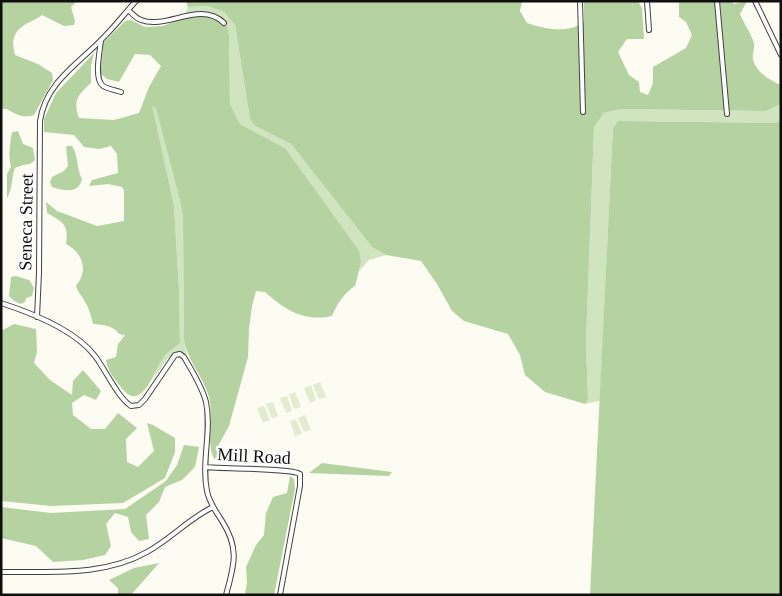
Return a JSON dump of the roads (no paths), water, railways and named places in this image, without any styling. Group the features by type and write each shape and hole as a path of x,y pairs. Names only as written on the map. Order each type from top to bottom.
{"street":[{"name":"Seneca Street","path":"37,317 40,127 43,108 68,69 101,40 136,1"},
{"path":"580,1 583,112"},
{"path":"647,1 649,30"},
{"path":"718,1 727,114"},
{"path":"755,1 781,55"},
{"path":"128,10 142,20 156,20 209,12 218,16 224,22"},
{"path":"101,40 98,78 101,84 121,92"},
{"path":"1,303 37,317 68,333 89,350 124,400 131,406 139,405 175,355 180,354 184,357 201,389 206,403 208,425 207,492 213,507 228,531 234,549 234,565 226,595"},
{"name":"Mill Road","path":"206,467 288,470 300,474 300,486 280,595"},
{"path":"1,572 92,570 118,565 149,551 194,517 213,507"}]}
